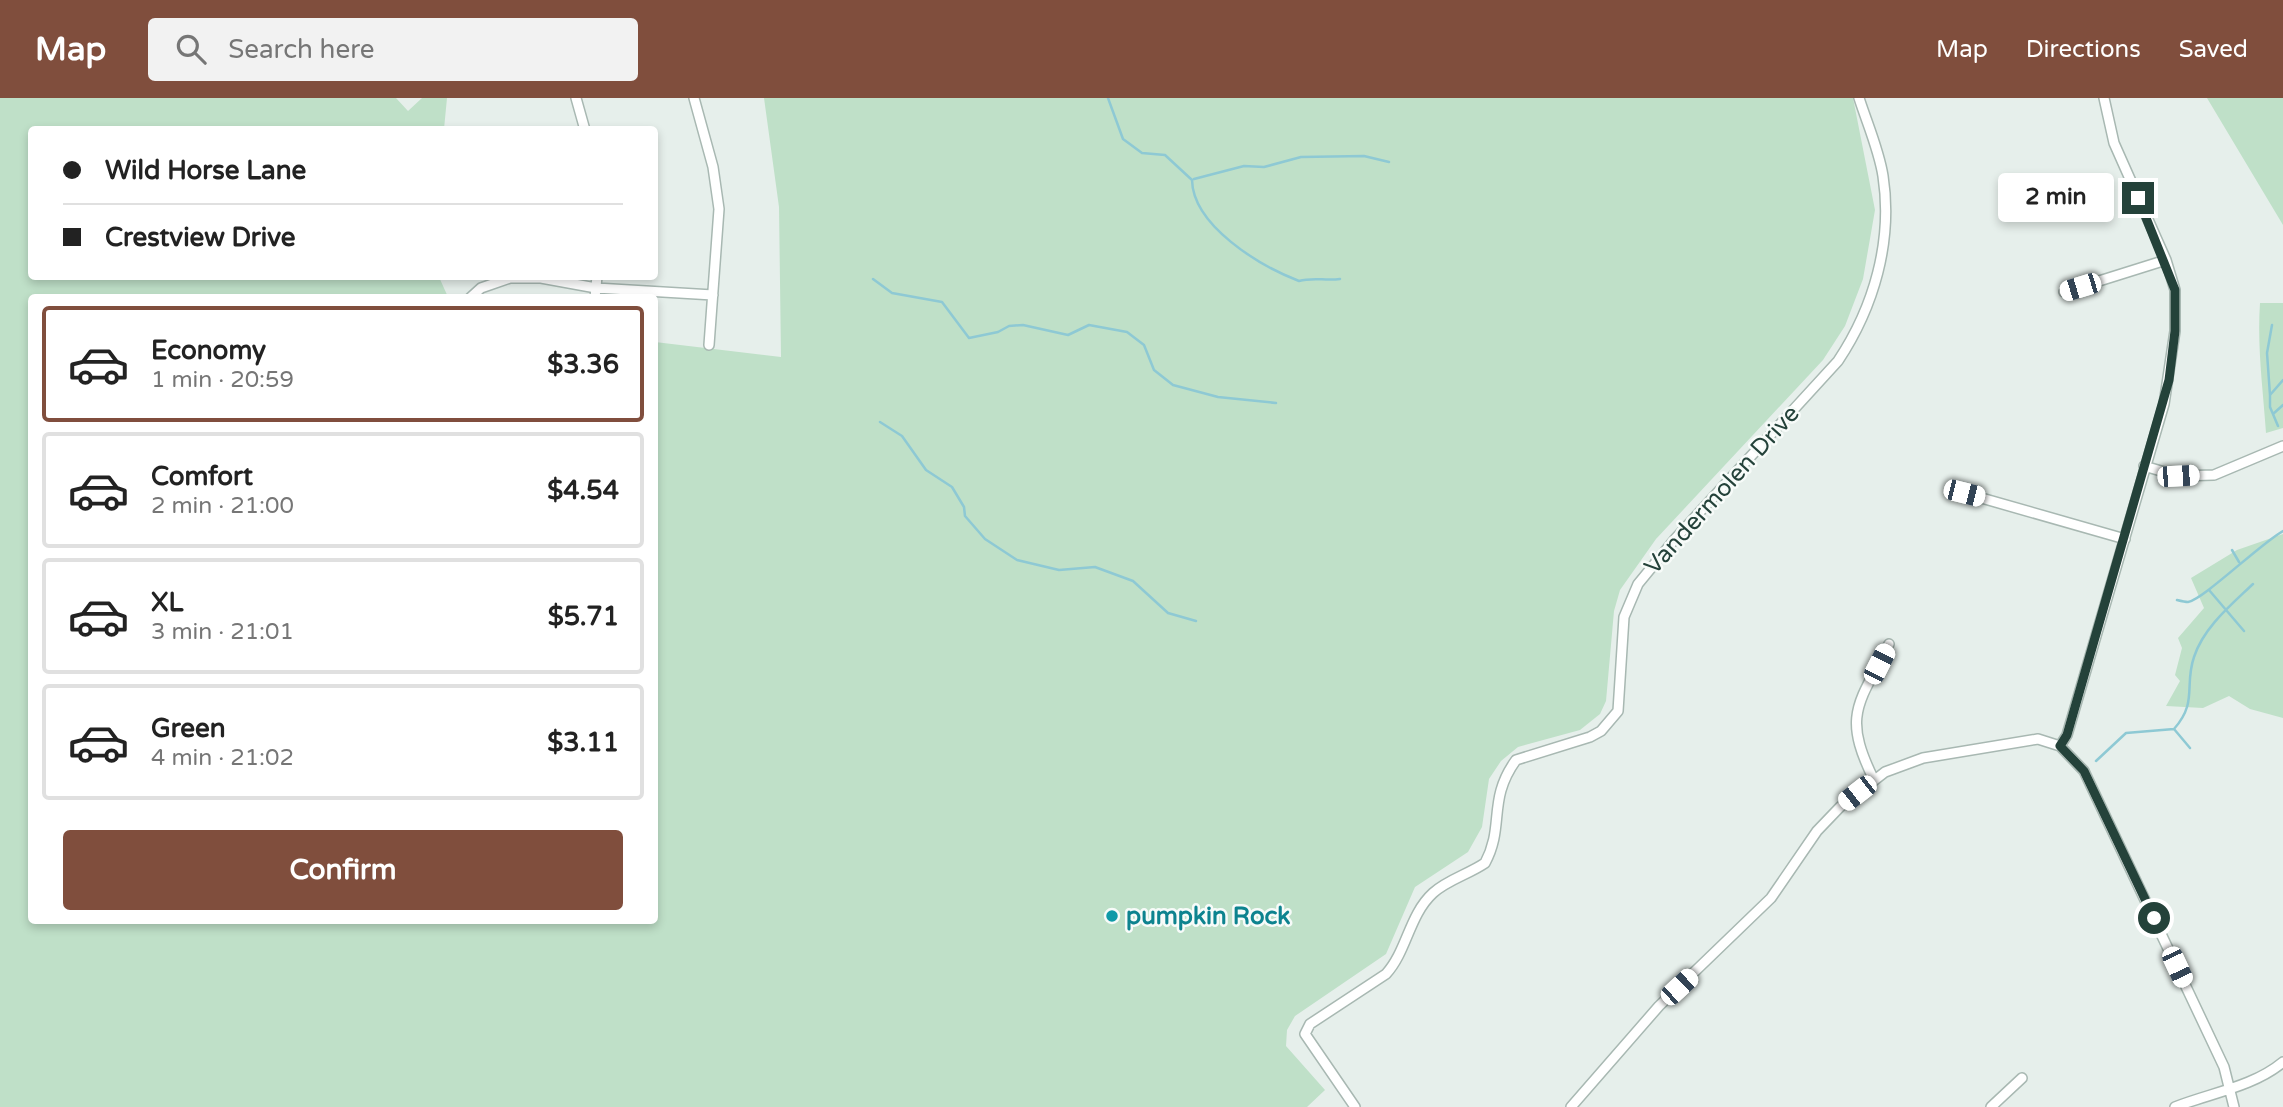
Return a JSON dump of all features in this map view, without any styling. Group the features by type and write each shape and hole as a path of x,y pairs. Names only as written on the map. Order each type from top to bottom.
{"street":[{"path":"576,98 584,126"},
{"path":"694,98 713,167 719,209 709,345"},
{"name":"Vandermolen Drive","path":"1355,1107 1305,1034 1310,1024 1386,974 1395,964 1419,911 1433,893 1485,863 1496,835 1499,790 1516,760 1590,737 1601,731 1618,712 1624,617 1638,584 1675,539 1831,369 1853,339 1876,281 1884,243 1886,207 1883,173 1859,98"},
{"path":"2060,746 2067,735 2164,404 2175,331 2175,290 2165,260 2114,144 2104,98"},
{"path":"2064,292 2165,260"},
{"path":"474,294 481,288 504,280"},
{"path":"548,280 595,293 654,294"},
{"path":"658,294 713,295"},
{"path":"2144,466 2178,476 2214,475 2283,446"},
{"path":"1964,493 2125,539"},
{"path":"1874,780 1861,754 1854,729 1858,704 1889,644"},
{"path":"1570,1107 1659,1006 1771,898 1817,831 1874,780 1885,772 1923,758 2038,739 2060,746 2084,771 2224,1066 2234,1107"},
{"path":"2175,1107 2230,1089 2273,1070 2283,1062"},
{"path":"1991,1107 2022,1078"}],"green space":[{"path":"0,98 396,98 408,111 422,98 447,98 444,126 28,126 28,280 440,280 447,294 28,294 28,924 658,924 658,342 781,357 779,207 764,98 1853,98 1875,210 1863,279 1845,326 1823,360 1656,539 1620,590 1614,611 1606,701 1600,714 1580,730 1518,747 1501,761 1489,779 1482,827 1468,852 1415,887 1386,954 1295,1016 1287,1030 1286,1046 1325,1090 1307,1107 0,1107"},
{"path":"2207,98 2283,98 2283,225"},
{"path":"2260,303 2283,303 2283,428 2266,433 2260,352"},
{"path":"2283,534 2283,718 2250,709 2229,696 2203,708 2166,706 2180,681 2175,675 2182,648 2178,638 2204,608 2191,578 2237,550"}],"waterway":[{"path":"1108,98 1123,139 1142,153 1165,155 1192,180 1195,197 1204,213 1231,242 1248,255 1299,281 1340,279"},
{"path":"1194,179 1244,166 1264,167 1301,157 1364,156 1389,162"},
{"path":"873,279 892,293 942,302 969,338 998,332 1009,326 1023,325 1068,335 1089,325 1127,332 1144,345 1154,370 1173,385 1218,397 1276,403"},
{"path":"2270,395 2267,353 2272,325"},
{"path":"2278,426 2270,407 2270,395 2283,380"},
{"path":"2273,414 2283,405"},
{"path":"880,422 902,436 926,470 952,487 964,507 965,516 985,539 1017,560 1059,570 1095,567 1133,581 1168,613 1196,621"},
{"path":"2177,600 2188,602 2196,599 2283,531"},
{"path":"2232,550 2239,562"},
{"path":"2096,761 2126,733 2174,729 2186,710 2191,667 2204,636 2219,617 2253,584"},
{"path":"2209,590 2244,631"},
{"path":"2174,729 2190,748"}],"place":[{"name":"pumpkin Rock","path":"1112,916"}],"route":[{"path":"2138,198 2175,290 2175,331 2169,380 2067,735 2060,746 2084,771 2154,918"}]}
